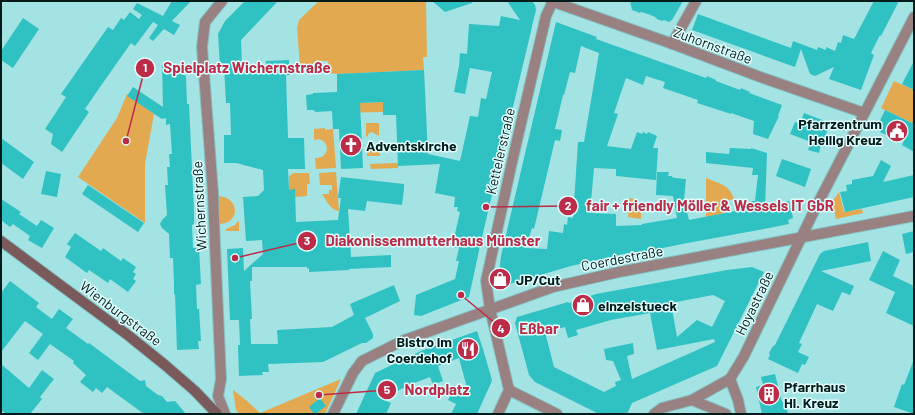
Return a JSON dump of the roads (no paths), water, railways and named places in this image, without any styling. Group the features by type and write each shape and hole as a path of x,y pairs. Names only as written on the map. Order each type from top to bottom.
{"street":[{"name":"Wichernstraße","path":"222,1 205,22 202,47 213,193 221,379 218,396 225,414"},
{"name":"Zuhornstraße","path":"552,1 864,113"},
{"name":"Kettelerstraße","path":"509,390 490,309 486,281 546,16 552,1"},
{"path":"672,44 696,1"},
{"name":"Hoyastraße","path":"654,414 662,408 692,400 730,379 744,356 801,237 914,17"},
{"name":"Coerdestraße","path":"333,414 353,373 362,361 402,341 553,286 914,216"},
{"name":"Wienburgstraße","path":"1,241 135,340 195,391 217,414"},
{"path":"730,379 738,400 741,414"},
{"path":"498,414 509,390 557,414"},
{"path":"692,400 726,414"}],"place":[{"name":"Pfarrzentrum Heilig Kreuz","path":"897,131"},
{"name":"Spielplatz Wichernstraße","path":"126,141"},
{"name":"Adventskirche","path":"351,145"},
{"name":"fair + friendly Möller & Wessels IT GbR","path":"486,207"},
{"name":"Diakonissenmutterhaus Münster","path":"235,258"},
{"name":"JP/Cut","path":"500,279"},
{"name":"Eßbar","path":"461,295"},
{"name":"einzelstueck","path":"583,305"},
{"name":"Bistro im Coerdehof","path":"468,349"},
{"name":"Pfarrhaus Hl. Kreuz","path":"769,394"},
{"name":"Nordplatz","path":"319,395"}]}
